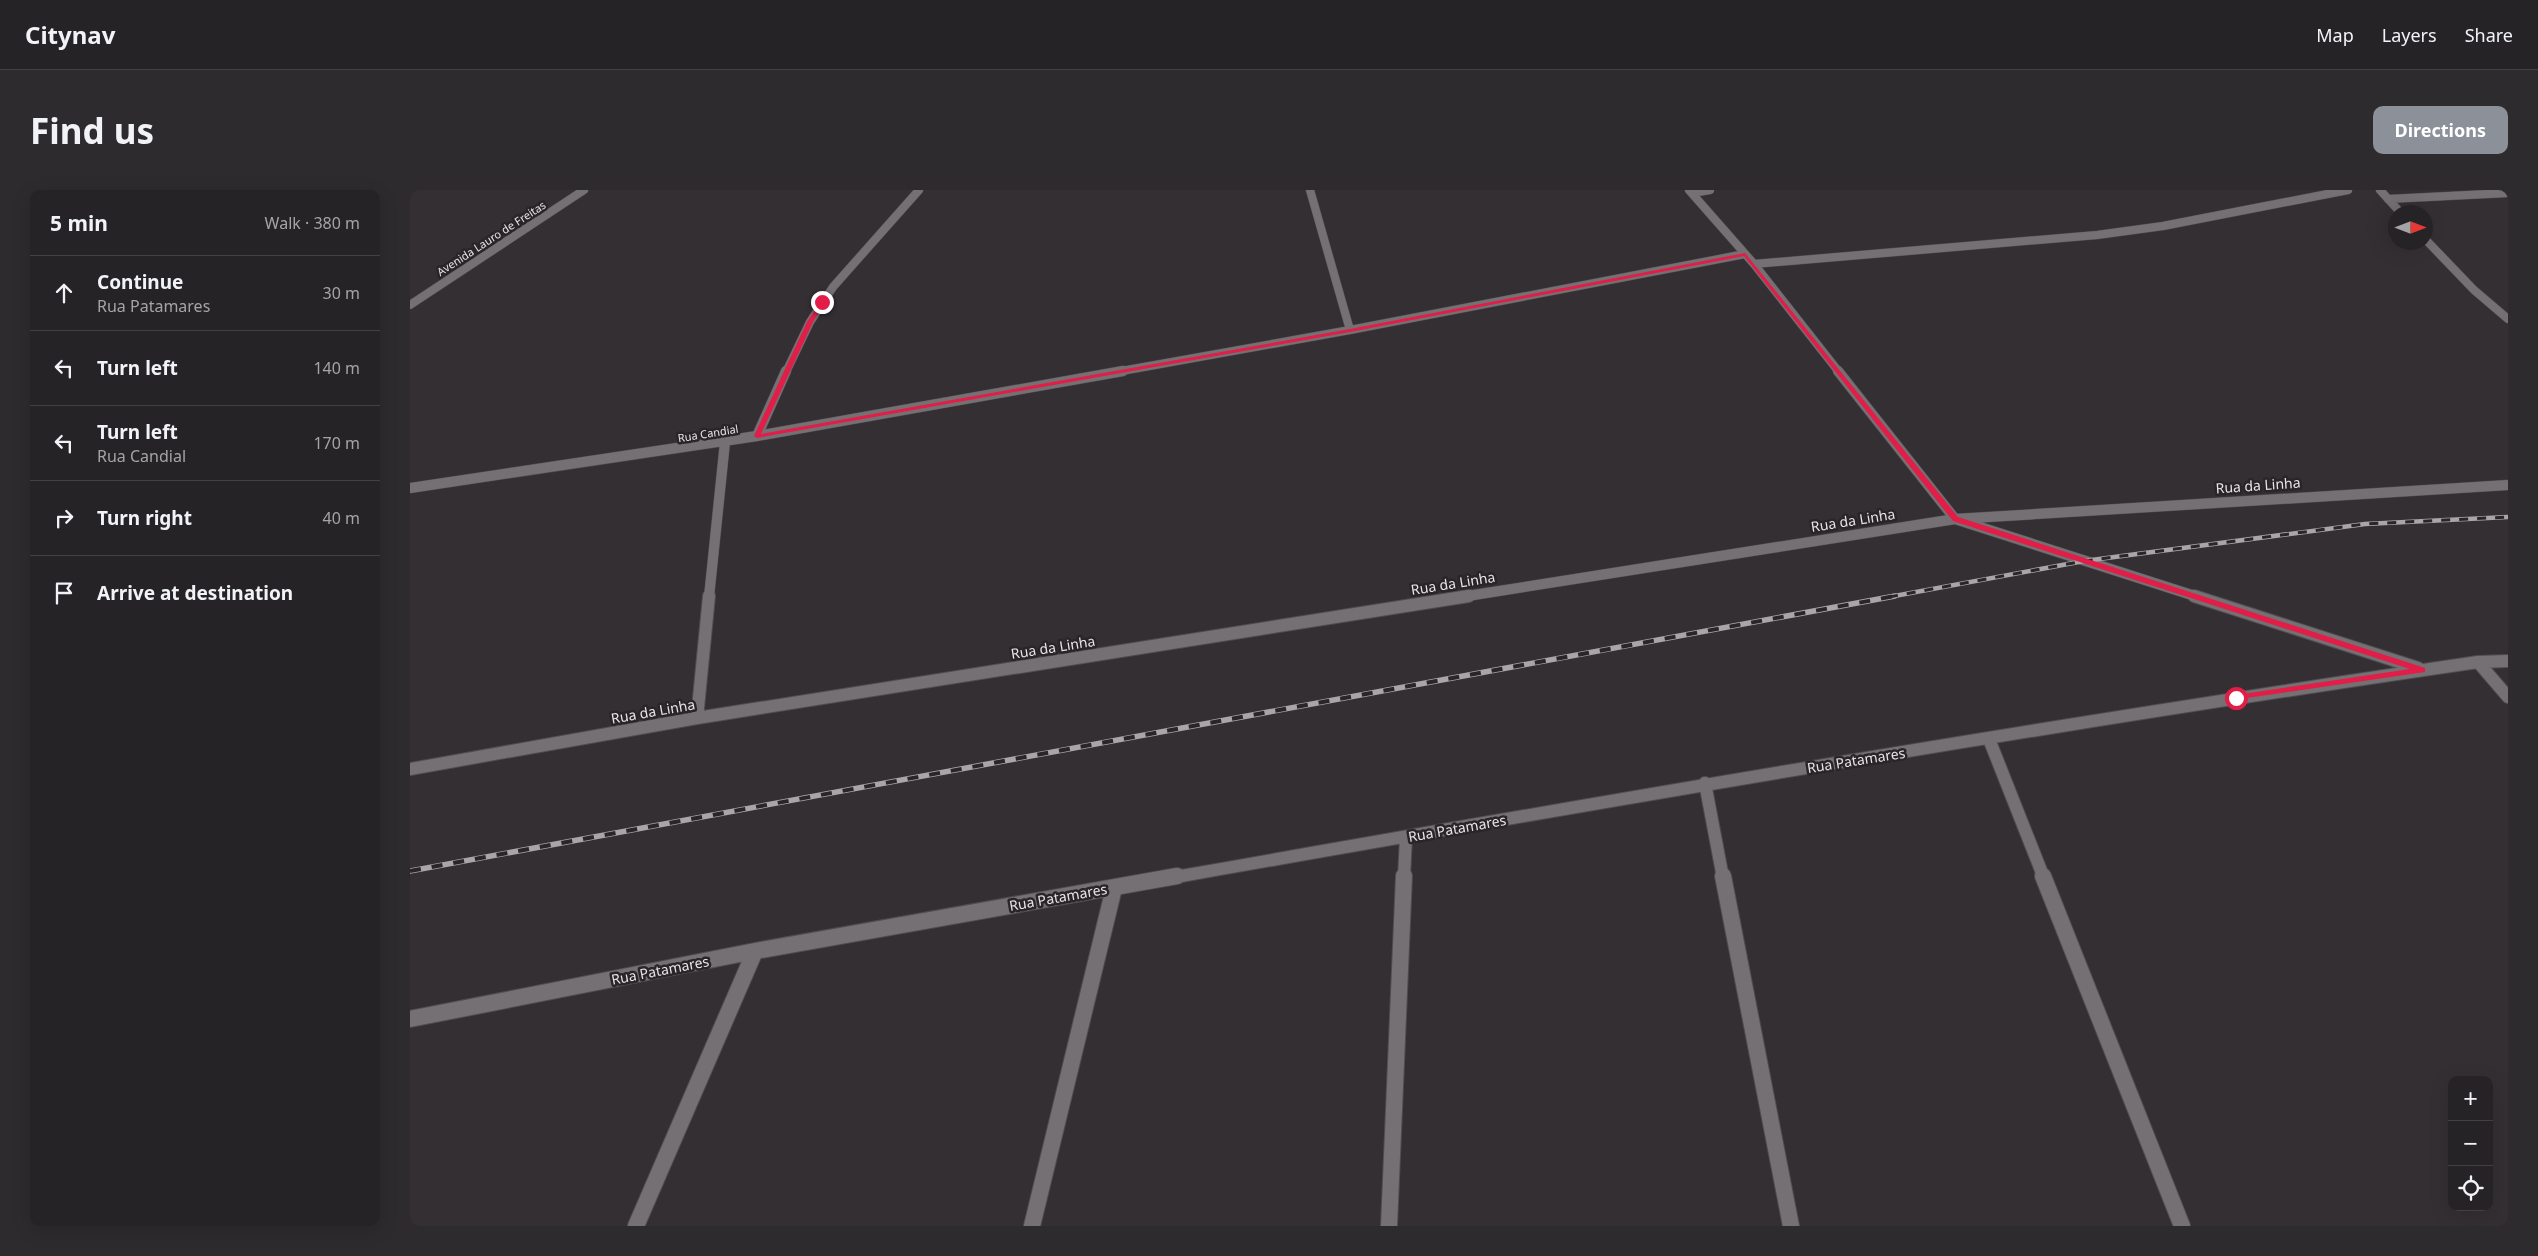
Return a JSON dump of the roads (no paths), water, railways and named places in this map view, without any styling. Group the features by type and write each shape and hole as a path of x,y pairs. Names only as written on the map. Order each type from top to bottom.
{"street":[{"name":"Avenida Lauro de Freitas","path":"410,305 584,190"},
{"path":"757,436 810,322 822,302 836,283 919,190"},
{"path":"1310,190 1350,330"},
{"path":"1691,192 1710,190"},
{"path":"1754,264 2097,235 2163,226 2348,190"},
{"path":"2380,190 2394,205"},
{"path":"1691,192 1754,264 1956,519 2422,670"},
{"path":"2388,199 2508,193"},
{"path":"2433,247 2474,290 2508,319"},
{"name":"Rua Candial","path":"410,488 725,442 1350,330 1745,254"},
{"path":"697,718 725,442"},
{"name":"Rua da Linha","path":"410,769 697,718 1956,519 2508,485"},
{"name":"Rua Patamares","path":"410,1019 755,951 1705,783 1990,739 2279,691 2478,662 2508,661"},
{"path":"2478,662 2508,697"},
{"path":"1990,739 2182,1226"},
{"path":"1705,783 1790,1226"},
{"path":"1389,1226 1406,837"},
{"path":"1032,1226 1114,888"},
{"path":"636,1226 755,951"}],"railway":[{"path":"1889,597 2084,561 2365,524 2508,517"},
{"path":"410,871 1895,596"}]}
